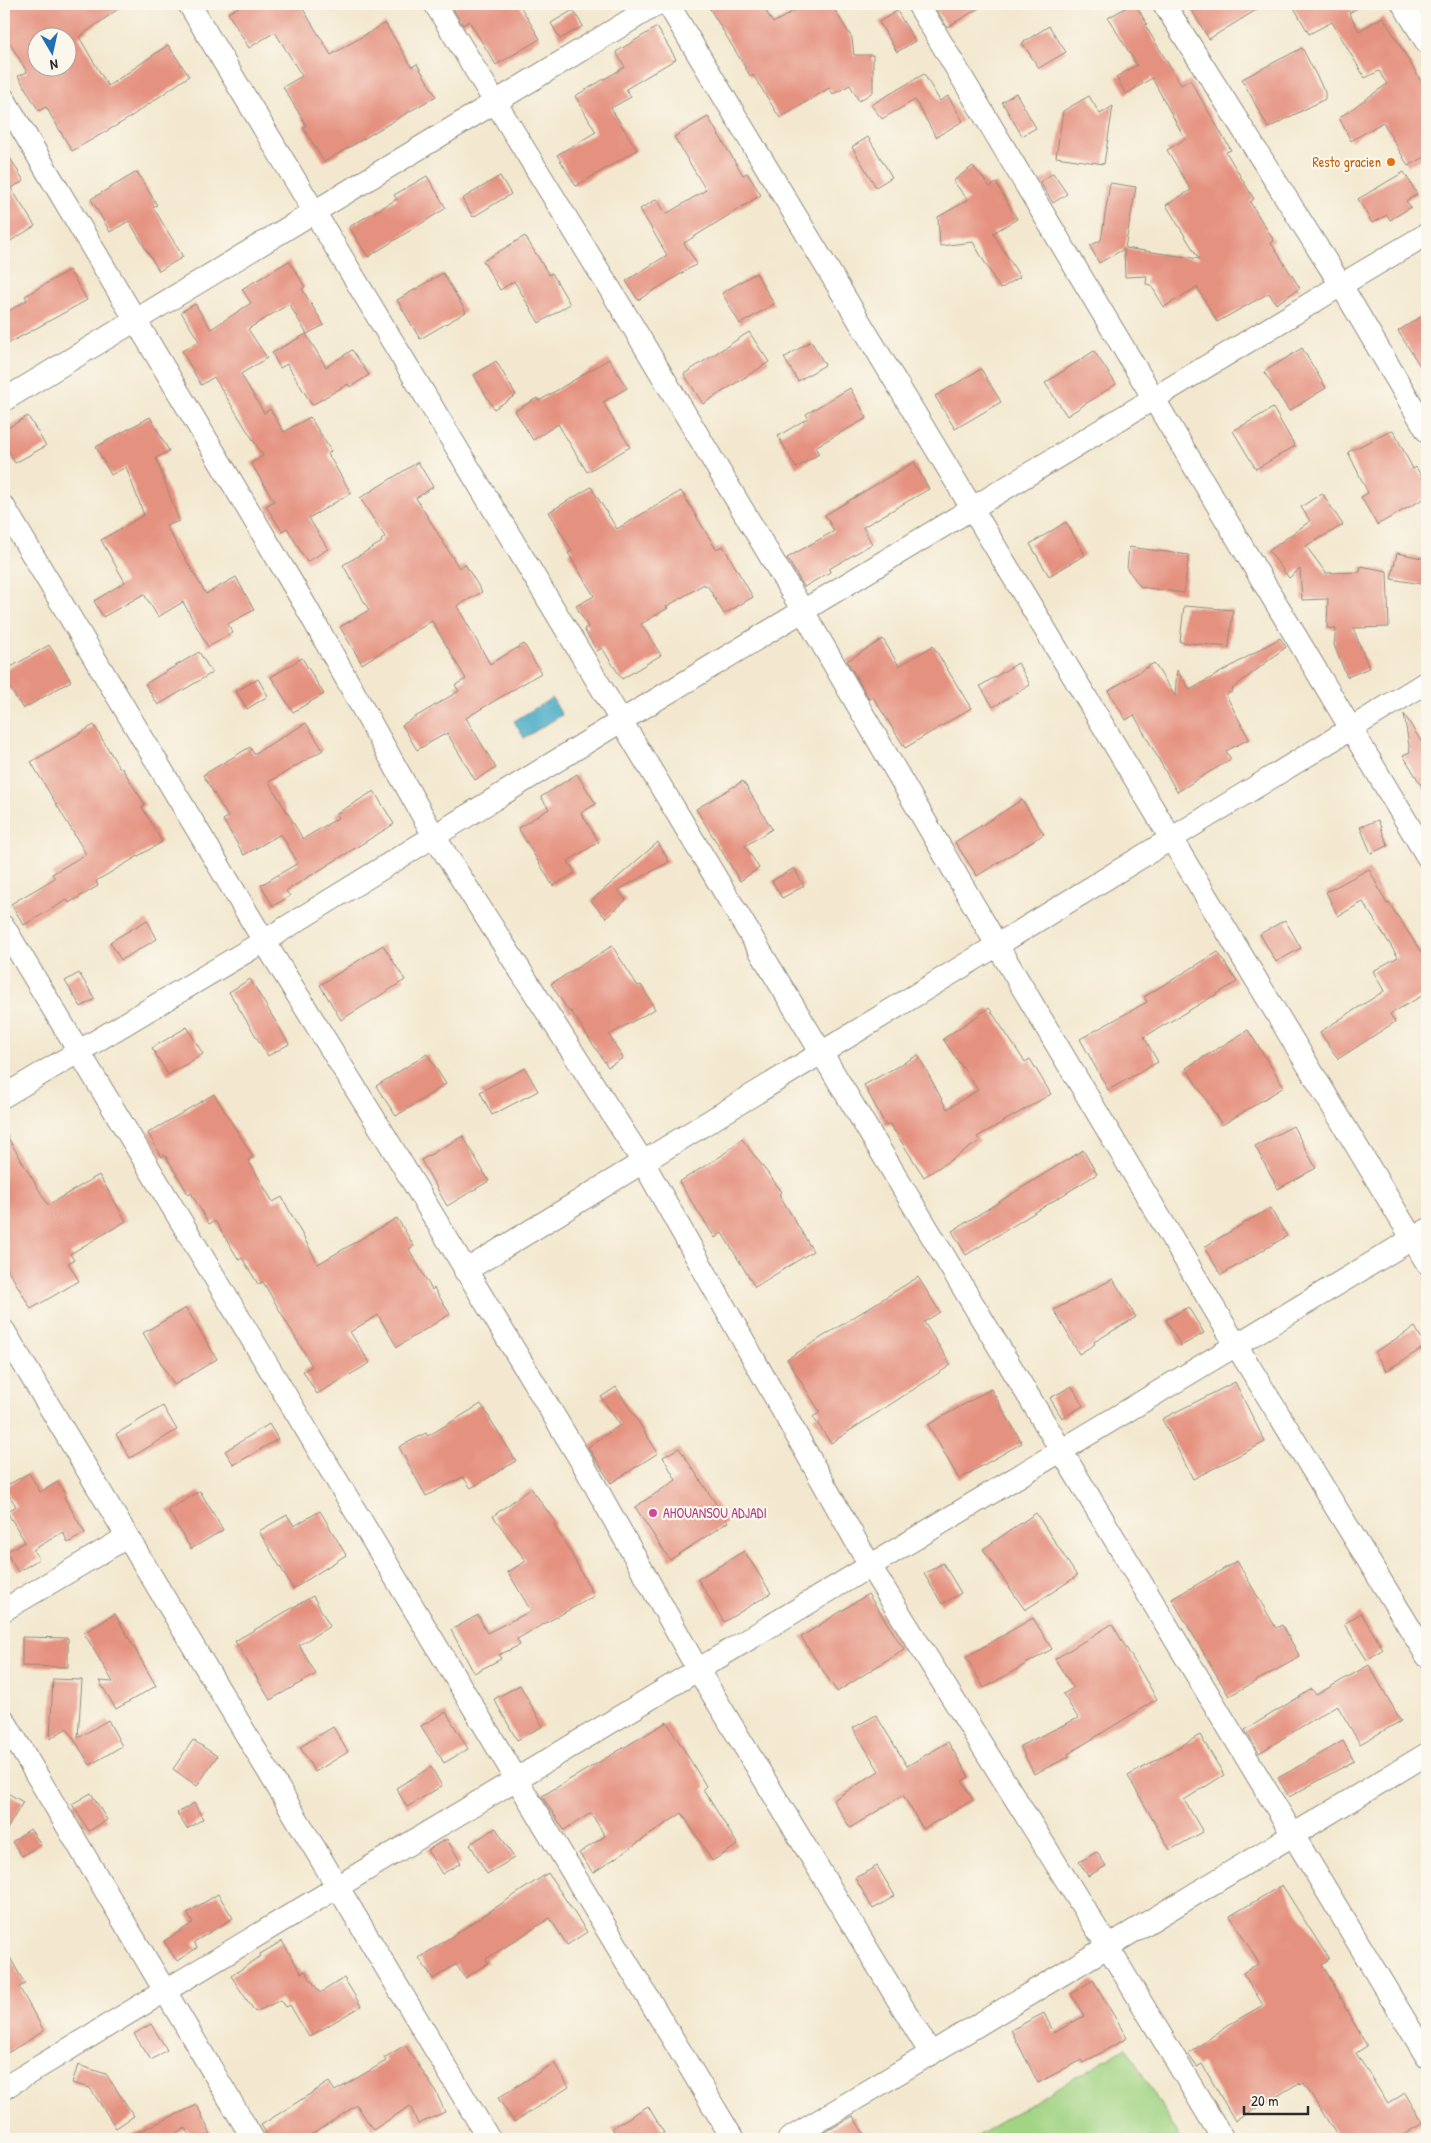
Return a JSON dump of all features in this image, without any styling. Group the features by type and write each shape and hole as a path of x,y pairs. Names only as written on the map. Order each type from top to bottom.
{"street":[{"path":"189,4 1427,2057"},
{"path":"435,4 626,315 1236,1345 1427,1656"},
{"path":"4,400 657,4"},
{"path":"668,4 1172,838 1420,1234 1427,1262"},
{"path":"918,4 1427,856"},
{"path":"1164,4 1341,285 1427,431"},
{"path":"1402,4 1427,43"},
{"path":"4,99 300,596 434,836 643,1162 870,1566 1108,1947 1222,2139"},
{"path":"4,1096 264,941 621,721 1427,234"},
{"path":"4,507 264,941 385,1136 583,1464 698,1670 931,2054"},
{"path":"465,1271 1427,682"},
{"path":"4,927 733,2139"},
{"path":"4,2088 1420,1234"},
{"path":"4,1331 10,1358 127,1537 489,2139"},
{"path":"4,1610 127,1537"},
{"path":"4,1720 253,2139"},
{"path":"789,2139 1427,1754"}],"green space":[{"path":"1126,2047 1181,2139 972,2139"}],"water":[{"path":"552,698 562,715 524,738 514,721"}],"building":[{"path":"4,4 125,4 79,37 108,86 168,45 189,76 126,120 72,151 46,107 39,111 18,76 27,72 4,33"},
{"path":"244,4 300,4 331,55 385,23 412,67 417,64 436,96 324,162 303,127 306,125 283,87 302,76 275,32 249,48 228,13"},
{"path":"450,4 519,4 540,39 496,65 469,21 463,25"},
{"path":"707,4 762,4 773,23 806,4 831,4 852,38 854,55 873,55 873,92 859,101 850,85 833,94 829,88 780,118 753,75 751,77"},
{"path":"933,4 986,4 947,27"},
{"path":"1135,4 1147,24 1145,25 1181,85 1190,80 1231,150 1226,152 1254,199 1250,202 1274,241 1271,243 1300,288 1276,304 1269,293 1217,322 1197,287 1164,307 1151,285 1146,284 1147,276 1125,277 1124,249 1099,263 1090,246 1101,240 1110,183 1136,187 1125,248 1199,259 1166,205 1191,190 1167,150 1185,139 1152,78 1126,94 1116,77 1137,65 1108,18"},
{"path":"1188,4 1266,4 1209,39"},
{"path":"1292,4 1365,4 1349,13 1359,31 1383,17 1427,91 1427,156 1408,166 1383,122 1351,141 1339,118 1387,84 1379,71 1365,78 1332,22 1309,34"},
{"path":"573,10 583,26 560,39 551,23"},
{"path":"897,11 915,41 897,52 879,22"},
{"path":"1049,26 1066,52 1039,68 1022,43"},
{"path":"657,27 676,59 626,89 631,97 611,108 637,150 576,186 557,155 596,132 575,96 625,67 616,52"},
{"path":"1302,48 1325,92 1325,99 1268,128 1242,79"},
{"path":"924,74 940,101 948,96 963,121 936,137 915,100 882,119 871,105"},
{"path":"1016,93 1036,128 1022,136 1002,102"},
{"path":"1089,96 1100,114 1113,106 1104,164 1056,157 1063,111"},
{"path":"708,117 743,175 747,173 761,195 684,243 697,264 638,300 626,281 667,255 640,209 657,199 666,214 706,190 674,137"},
{"path":"868,137 892,177 876,187 852,147"},
{"path":"4,148 24,181 11,188 35,226 4,245"},
{"path":"973,166 990,187 996,183 1017,219 993,233 1020,277 1000,289 973,242 940,246 938,217 968,200 953,181"},
{"path":"137,172 157,205 153,207 183,257 159,271 129,221 110,232 91,199"},
{"path":"1404,172 1417,194 1406,201 1411,207 1390,220 1387,215 1372,223 1358,199"},
{"path":"1053,173 1067,194 1053,203 1040,182"},
{"path":"427,176 446,208 368,257 349,227 397,199 394,195"},
{"path":"500,176 511,194 473,217 462,199"},
{"path":"525,236 549,275 552,273 570,304 539,323 514,281 500,290 483,261"},
{"path":"289,261 305,287 302,289 324,325 307,334 289,304 248,329 267,358 241,374 264,413 270,409 284,432 310,417 331,451 328,454 351,493 309,518 328,549 307,562 287,528 282,531 266,506 274,501 251,463 263,456 214,377 201,385 182,351 199,341 181,312 195,304 211,329 251,303 242,289"},
{"path":"69,270 87,300 4,346 4,314 27,300 25,296"},
{"path":"443,273 466,312 420,339 397,300"},
{"path":"756,273 774,304 740,324 722,293"},
{"path":"1427,313 1427,377 1398,331"},
{"path":"749,332 769,362 703,404 684,374"},
{"path":"306,334 326,367 352,350 369,375 350,387 348,384 312,405 287,364 280,368 272,353"},
{"path":"811,341 825,365 798,381 784,358"},
{"path":"1302,348 1326,388 1289,411 1264,372"},
{"path":"1094,351 1116,384 1067,416 1045,383"},
{"path":"609,359 627,388 603,402 630,447 587,472 558,424 533,440 515,411 537,398 539,401"},
{"path":"496,361 516,395 494,409 474,375"},
{"path":"981,369 1001,402 955,429 935,396"},
{"path":"850,388 867,418 815,447 819,454 796,468 778,436 808,418 806,414"},
{"path":"1273,408 1295,446 1256,469 1233,431"},
{"path":"28,416 46,446 15,463 4,443 4,430"},
{"path":"150,417 169,451 156,458 179,521 166,526 206,594 236,577 254,610 228,624 233,633 208,647 183,602 158,617 144,594 103,617 94,601 125,582 101,540 144,515 126,467 111,475 96,447"},
{"path":"1393,430 1413,469 1416,467 1427,486 1427,497 1377,525 1361,497 1368,493 1348,452"},
{"path":"418,462 433,487 416,498 459,568 465,564 482,592 457,606 490,664 524,644 541,673 466,718 496,768 475,780 447,733 417,750 402,725 459,691 455,685 466,679 432,621 362,664 340,627 369,610 343,565 382,542 381,540 385,537 360,498"},
{"path":"914,462 929,489 863,527 872,544 829,569 830,572 804,587 787,558 834,531 825,515"},
{"path":"591,487 617,529 681,491 716,549 723,546 753,597 724,614 707,585 705,586 704,584 666,607 668,608 641,624 661,655 622,679 602,648 597,651 584,629 588,627 576,606 594,596 568,553 572,551 549,512"},
{"path":"1322,493 1343,525 1306,546 1326,573 1360,572 1361,566 1387,571 1389,627 1353,628 1369,668 1347,677 1334,645 1336,629 1327,628 1328,599 1302,600 1300,569 1289,578 1269,551 1310,521 1301,507"},
{"path":"1066,522 1085,555 1049,576 1030,544"},
{"path":"1129,547 1189,555 1184,593 1141,587 1127,569"},
{"path":"1397,553 1427,559 1427,585 1391,579"},
{"path":"1184,606 1233,610 1229,647 1180,642"},
{"path":"1280,638 1286,647 1226,695 1249,739 1226,751 1231,759 1177,792 1134,715 1126,720 1108,691 1154,663 1175,696 1177,670 1190,690"},
{"path":"883,639 899,666 933,646 971,708 905,748 873,697 869,699 847,661"},
{"path":"49,645 71,681 23,709 10,688 4,692 4,671"},
{"path":"199,652 212,673 158,705 145,684"},
{"path":"302,658 324,694 293,712 271,677"},
{"path":"1018,663 1030,685 993,707 980,686"},
{"path":"258,679 268,696 247,709 236,691"},
{"path":"1404,714 1427,751 1427,795 1403,755 1410,752"},
{"path":"306,723 323,750 269,782 303,839 338,818 336,814 374,791 394,824 286,891 290,896 273,906 261,885 298,863 281,834 244,855 223,820 228,817 203,775 250,747 254,754"},
{"path":"94,725 120,769 122,768 145,805 142,807 162,842 96,881 98,886 69,903 67,900 24,925 11,904 55,878 52,874 86,854 31,762"},
{"path":"577,774 596,804 581,813 599,842 568,861 575,873 553,886 518,828 549,809 541,797"},
{"path":"743,781 772,829 745,846 759,868 740,881 696,809"},
{"path":"1022,800 1044,834 977,876 955,842"},
{"path":"1378,820 1388,846 1371,853 1360,827"},
{"path":"658,842 669,862 618,890 626,900 606,918 591,901"},
{"path":"794,868 804,886 782,898 772,881"},
{"path":"1369,869 1387,904 1389,903 1427,961 1427,993 1390,1014 1395,1022 1338,1059 1320,1032 1384,991 1373,971 1398,957 1363,902 1338,916 1326,892"},
{"path":"147,920 157,939 121,960 110,942"},
{"path":"1285,920 1301,948 1276,962 1260,934"},
{"path":"383,945 405,980 341,1020 320,985"},
{"path":"612,946 638,986 641,985 655,1009 609,1035 623,1058 608,1067 551,984"},
{"path":"1218,952 1237,982 1144,1037 1158,1062 1108,1090 1080,1039 1147,1002 1144,997"},
{"path":"79,973 95,999 81,1007 65,981"},
{"path":"250,979 289,1044 268,1056 229,992"},
{"path":"989,1008 1025,1062 1030,1059 1051,1094 977,1137 980,1141 924,1177 890,1124 886,1126 864,1085 918,1055 947,1109 978,1090 943,1039"},
{"path":"187,1027 203,1054 168,1075 152,1048"},
{"path":"1248,1030 1284,1087 1222,1125 1186,1068"},
{"path":"427,1054 446,1084 396,1116 376,1086"},
{"path":"525,1068 538,1091 492,1115 480,1092"},
{"path":"214,1094 253,1157 248,1160 273,1202 282,1197 318,1264 397,1218 414,1246 409,1249 432,1290 434,1288 450,1314 397,1347 378,1315 350,1332 370,1363 317,1394 303,1371 312,1366 263,1282 258,1284 242,1258 239,1260 215,1221 209,1224 191,1193 189,1195 165,1155 162,1157 148,1133"},
{"path":"1293,1126 1316,1168 1278,1189 1255,1146"},
{"path":"4,1131 48,1205 99,1175 126,1221 70,1254 74,1260 68,1263 79,1281 31,1309 4,1263"},
{"path":"463,1136 489,1181 447,1206 421,1160"},
{"path":"742,1139 782,1192 779,1194 813,1251 755,1287 722,1233 715,1238 679,1182 721,1156"},
{"path":"1083,1150 1097,1174 966,1255 952,1231"},
{"path":"1270,1208 1287,1236 1221,1275 1204,1247"},
{"path":"918,1277 940,1312 924,1322 951,1365 831,1443 813,1417 820,1412 787,1359"},
{"path":"1113,1279 1136,1317 1094,1342 1095,1344 1079,1354 1054,1310"},
{"path":"1188,1307 1204,1333 1181,1346 1166,1320"},
{"path":"186,1308 217,1359 174,1385 143,1333"},
{"path":"1415,1327 1426,1346 1386,1371 1375,1352"},
{"path":"1235,1382 1265,1442 1193,1479 1162,1419"},
{"path":"1072,1386 1083,1406 1062,1418 1050,1398"},
{"path":"616,1387 658,1453 611,1483 588,1447 620,1425 601,1397"},
{"path":"991,1389 1022,1443 959,1479 928,1425"},
{"path":"481,1404 516,1461 471,1488 463,1477 426,1496 399,1447 426,1433 428,1436"},
{"path":"163,1406 177,1430 130,1458 116,1434"},
{"path":"269,1424 278,1439 234,1465 225,1451"},
{"path":"679,1448 728,1522 670,1560 635,1507 676,1480 663,1457"},
{"path":"29,1473 40,1492 58,1482 66,1496 64,1497 85,1533 68,1543 63,1532 33,1550 39,1559 18,1572 6,1552 25,1542 7,1512 16,1506 4,1487"},
{"path":"531,1488 556,1523 554,1525 594,1596 517,1639 520,1645 499,1655 501,1659 474,1673 451,1630 478,1615 487,1633 531,1611 508,1572 526,1561 493,1516"},
{"path":"200,1491 223,1530 191,1549 168,1510"},
{"path":"320,1511 346,1555 293,1589 259,1531 287,1515 294,1526"},
{"path":"1036,1513 1077,1576 1025,1610 983,1549"},
{"path":"744,1551 771,1593 724,1622 698,1579"},
{"path":"1237,1561 1276,1628 1282,1625 1300,1657 1229,1696 1172,1599"},
{"path":"943,1563 961,1593 942,1604 924,1574"},
{"path":"868,1594 904,1649 837,1692 801,1637"},
{"path":"313,1596 330,1626 299,1645 316,1674 270,1700 235,1641"},
{"path":"1361,1613 1383,1649 1367,1660 1344,1624"},
{"path":"115,1614 156,1686 116,1709 99,1681 113,1682 84,1633"},
{"path":"1033,1618 1052,1649 984,1688 966,1657"},
{"path":"1112,1624 1157,1699 1068,1754 1069,1757 1034,1774 1020,1746 1078,1718 1063,1694 1073,1688 1055,1659"},
{"path":"22,1637 68,1638 68,1667 22,1666"},
{"path":"1369,1665 1401,1721 1360,1744 1337,1705 1259,1753 1245,1730 1312,1689 1316,1695"},
{"path":"53,1679 82,1680 78,1738 108,1720 122,1746 90,1765 67,1728 50,1739"},
{"path":"520,1685 543,1726 517,1740 494,1699"},
{"path":"446,1712 468,1749 444,1763 421,1726"},
{"path":"876,1715 907,1766 948,1742 969,1777 962,1781 973,1800 923,1829 903,1795 850,1828 833,1800 879,1771 853,1728"},
{"path":"667,1722 706,1786 703,1789 738,1845 712,1861 682,1813 593,1873 579,1853 605,1836 591,1813 564,1830 542,1796"},
{"path":"333,1727 348,1752 315,1772 300,1747"},
{"path":"1200,1735 1224,1775 1184,1800 1203,1832 1170,1850 1128,1776"},
{"path":"193,1740 217,1756 197,1786 173,1769"},
{"path":"1343,1741 1354,1761 1289,1797 1278,1778"},
{"path":"431,1767 442,1786 407,1807 396,1788"},
{"path":"4,1791 23,1802 4,1834"},
{"path":"91,1793 107,1820 89,1831 72,1804"},
{"path":"194,1803 203,1819 187,1829 177,1813"},
{"path":"496,1828 514,1858 487,1874 470,1844"},
{"path":"30,1829 41,1844 22,1856 12,1842"},
{"path":"447,1839 461,1863 442,1874 427,1850"},
{"path":"1097,1852 1106,1866 1088,1876 1079,1862"},
{"path":"877,1866 895,1896 873,1909 855,1878"},
{"path":"548,1873 587,1932 567,1945 550,1918 486,1959 488,1963 465,1978 456,1964 433,1979 419,1958"},
{"path":"1282,1885 1329,1959 1322,1964 1367,2046 1356,2053 1388,2104 1405,2093 1423,2123 1396,2139 1339,2139 1304,2083 1301,2085 1299,2083 1235,2121 1202,2064 1197,2067 1188,2054 1228,2025 1263,2005 1243,1973 1259,1963 1230,1916"},
{"path":"218,1894 233,1918 194,1942 197,1948 177,1961 164,1941 193,1923 187,1913"},
{"path":"282,1941 301,1973 305,1971 320,1993 344,1978 361,2006 309,2037 290,2005 286,2007 281,2000 255,2012 231,1976 261,1956 260,1954"},
{"path":"4,1947 25,1984 19,1987 44,2031 4,2055"},
{"path":"1093,1980 1127,2038 1083,2063 1081,2060 1038,2083 1011,2030 1044,2013 1054,2033 1084,2016 1071,1994"},
{"path":"151,2024 167,2050 151,2060 134,2034"},
{"path":"405,2045 435,2090 445,2112 418,2124 410,2106 373,2130 357,2105 304,2139 270,2139 261,2125 329,2082 335,2091 386,2061 384,2058"},
{"path":"554,2063 569,2087 514,2122 498,2098"},
{"path":"78,2065 106,2074 134,2116 116,2128 90,2088 72,2083"},
{"path":"197,2105 213,2139 192,2139 186,2128 163,2139 123,2139"},
{"path":"648,2106 664,2133 653,2139 619,2139 612,2128"},
{"path":"853,2116 867,2139 814,2139 839,2124"}],"place":[{"name":"Resto gracien","path":"1391,162"},
{"name":"AHOUANSOU ADJADI","path":"653,1513"}]}
